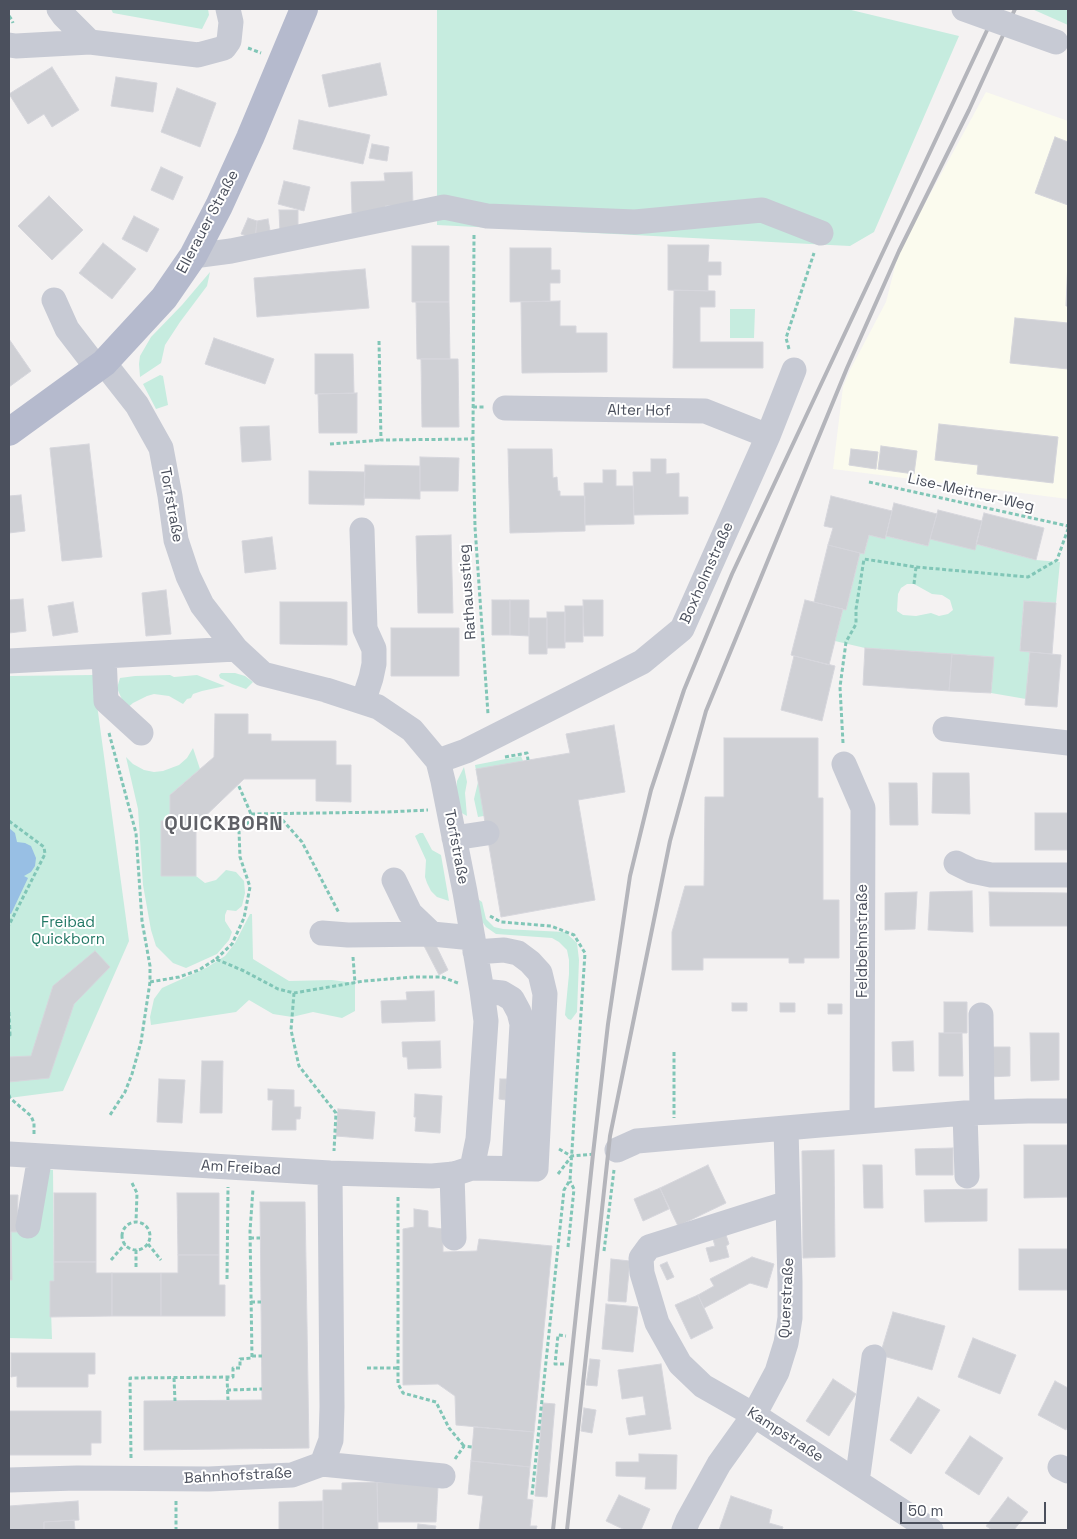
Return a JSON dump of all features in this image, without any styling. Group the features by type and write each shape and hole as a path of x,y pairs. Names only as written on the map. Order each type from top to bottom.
{"main road":[{"name":"Ellerauer Straße","path":"9,432 101,365 164,298 193,256 223,198 304,9"}],"street":[{"path":"59,9 90,42"},
{"path":"9,45 90,42 198,55 224,48 229,41 231,22 228,9"},
{"path":"964,9 1062,45"},
{"path":"193,256 230,251 444,207 487,216 635,222 762,210 821,233"},
{"name":"Torfstraße","path":"54,300 67,329 137,405 160,448 170,496 176,540 188,576 202,605 236,650 263,674 326,690 378,708 412,730 438,761 474,945 486,1021 478,1139 462,1171 454,1238"},
{"name":"Boxholmstraße","path":"438,761 466,751 642,662 682,629 768,436 794,370"},
{"name":"Alter Hof","path":"505,408 705,411 768,436"},
{"path":"362,530 365,629 374,649 374,664 363,702"},
{"path":"9,661 236,650"},
{"path":"104,656 106,701 141,733"},
{"path":"945,729 1068,743"},
{"name":"Feldbehnstraße","path":"844,764 863,808 862,1122"},
{"path":"454,838 487,833"},
{"path":"956,863 972,872 991,875 1068,875"},
{"path":"394,880 410,913 432,934"},
{"path":"322,933 348,935 432,934 474,945"},
{"name":"Am Freibad","path":"27,1155 128,1161 332,1165 398,1175 432,1176 462,1171 514,1168 536,1169 545,994 540,973 518,953 474,945"},
{"path":"482,991 502,993 512,999 519,1012 522,1024 514,1168"},
{"path":"966,1176 974,1113 981,1014"},
{"path":"616,1149 675,1138 786,1128 974,1113 1068,1111"},
{"name":"Querstraße","path":"684,1530 719,1464 754,1415 777,1372 787,1335 790,1318 790,1282 786,1128"},
{"path":"27,1155 28,1226"},
{"path":"332,1165 331,1440 322,1464 443,1476"},
{"name":"Kampstraße","path":"788,1203 649,1247 641,1258 642,1273 657,1323 680,1364 703,1386 754,1415 931,1530"},
{"path":"857,1482 874,1358"},
{"name":"Bahnhofstraße","path":"9,1480 77,1478 209,1479 292,1476 322,1464"}],"path":[{"path":"229,41 282,61"},
{"name":"Rathausstieg","path":"479,719 488,714 475,527 473,439 474,235 487,216"},
{"path":"794,370 786,338 821,233"},
{"path":"379,342 381,440"},
{"path":"330,444 381,440 473,439"},
{"name":"Lise-Meitner-Weg","path":"870,482 1068,528"},
{"path":"844,764 840,687 846,642 856,624 856,609 864,559 916,567 1028,578 1057,560 1068,528"},
{"path":"914,584 916,567"},
{"path":"108,732 136,833 142,921 150,966 150,982 141,1042 125,1092 110,1115"},
{"path":"150,982 179,977 199,970 216,959 232,944 244,918 250,887 240,858 239,831 251,820 251,814 238,784"},
{"path":"251,814 387,812 436,810 448,807"},
{"path":"278,814 302,842 329,890 348,935"},
{"path":"9,821 44,847 45,854 9,925"},
{"path":"216,959 278,989 294,993 364,981 414,977 442,977 482,991"},
{"path":"294,993 291,1030 299,1066 336,1113 336,1142 332,1165"},
{"path":"9,1012 9,1036"},
{"path":"674,1052 675,1138"},
{"path":"9,1095 31,1116 34,1123 27,1155"},
{"path":"568,1247 574,1189 570,1180 571,1156 616,1149 604,1251"},
{"path":"128,1161 127,1171 137,1192 136,1222"},
{"path":"398,1175 398,1384 403,1393 436,1402 449,1428 464,1446"},
{"path":"532,1495 549,1348 564,1190 570,1180"},
{"path":"227,1279 228,1187"},
{"path":"252,1356 250,1238 253,1187"},
{"path":"142,1223 150,1232 148,1244 141,1249 131,1250 125,1244 122,1236 123,1230 129,1224 142,1223"},
{"path":"250,1238 260,1238"},
{"path":"111,1260 125,1244"},
{"path":"148,1244 161,1260"},
{"path":"136,1250 136,1266"},
{"path":"251,1302 261,1302"},
{"path":"564,1364 555,1364 556,1349 558,1335 566,1336"},
{"path":"549,1348 556,1349"},
{"path":"131,1442 130,1378 233,1377 233,1368 240,1368 240,1359 262,1356"},
{"path":"367,1368 398,1368"},
{"path":"227,1377 228,1400"},
{"path":"174,1378 175,1401"},
{"path":"227,1390 262,1389"},
{"path":"175,1479 176,1530"}],"shaded area":[{"path":"986,92 1068,121 1068,499 833,469 843,387 886,302 899,251"}],"green space":[{"path":"111,9 208,9 209,15 202,29 113,13"},
{"path":"437,9 847,9 959,36 874,232 850,246 437,225"},
{"path":"1032,9 1068,9 1068,25"},
{"path":"210,272 207,286 165,345 161,363 140,377 140,356 151,337"},
{"path":"730,309 755,309 754,338 730,338"},
{"path":"160,375 163,376 168,405 156,409 143,384"},
{"path":"869,535 885,539 886,536 928,546 930,539 976,544 1036,560 1060,562 1056,603 1024,601 1020,651 1030,652 1026,699 991,693 993,657 865,648 835,641 843,609 846,610 860,553 864,554","holes":["907,584 914,584 932,594 942,595 950,600 953,610 948,614 939,616 931,613 916,616 903,615 897,611 898,594 901,588"]},
{"path":"221,673 235,673 245,676 253,682 246,689 220,678 219,675"},
{"name":"Freibad Quickborn","path":"93,675 129,941 63,1091 9,1098 9,676"},
{"path":"170,675 174,677 197,675 225,686 193,694 183,704 169,696 154,694 133,703 126,709 117,688 120,678"},
{"path":"193,748 200,769 170,795 170,821 161,822 161,876 196,876 205,883 216,880 226,870 236,872 244,881 245,893 242,906 236,911 227,910 225,915 225,921 232,932 229,940 217,954 186,968 173,963 156,946 151,930 143,885 138,809 126,757 133,764 144,770 163,771 179,765 187,758"},
{"path":"521,756 523,761 489,815 478,817 474,799 478,782 475,765"},
{"path":"464,767 467,782 465,793 467,816 460,812 456,792 457,781"},
{"path":"423,833 432,850 441,855 449,901 437,897 427,883 425,877 426,860 415,836"},
{"path":"478,899 482,902 486,919 494,927 565,932 577,943 579,960 577,1012 571,1020 565,1015 569,974 567,950 552,938 496,934 486,927 481,920"},
{"path":"250,914 252,914 253,959 289,981 332,980 355,983 355,1011 342,1018 313,1012 292,1017 273,1014 249,1000 236,1012 151,1025 150,1017 154,999 162,988 206,968 225,956 235,943"},
{"path":"45,1169 53,1170 54,1281 50,1282 52,1339 9,1338 11,1232 17,1232 21,1227"}],"water":[{"path":"9,828 15,833 17,842 31,846 36,858 35,866 31,872 24,876 28,878 11,914 9,913"}],"building":[{"path":"380,63 387,95 329,107 322,75"},
{"path":"52,67 79,110 52,127 44,114 28,124 9,94"},
{"path":"116,77 157,83 153,112 111,106"},
{"path":"177,88 216,103 200,147 161,132"},
{"path":"299,120 370,135 363,164 293,149"},
{"path":"1055,137 1068,142 1068,205 1035,193"},
{"path":"372,144 389,147 387,161 369,158"},
{"path":"161,167 183,177 173,200 151,190"},
{"path":"412,172 413,205 385,206 386,212 352,213 351,182 385,181 384,173"},
{"path":"284,181 310,187 304,211 278,204"},
{"path":"49,196 83,230 52,260 18,226"},
{"path":"279,210 298,210 298,232 280,233"},
{"path":"134,216 159,229 147,252 122,239"},
{"path":"248,218 257,221 255,239 241,234"},
{"path":"268,219 271,236 255,239 257,221"},
{"path":"103,243 136,269 112,299 79,273"},
{"path":"668,245 709,245 708,262 721,262 721,275 708,275 708,291 668,290"},
{"path":"412,246 449,246 449,302 412,302"},
{"path":"510,248 551,248 551,270 560,270 560,283 550,283 550,301 510,302"},
{"path":"1068,261 1068,306 1066,306"},
{"path":"365,269 369,308 257,317 254,278"},
{"path":"674,290 715,291 715,307 700,307 700,342 763,342 763,368 673,368"},
{"path":"560,301 560,326 576,326 576,333 607,333 607,372 522,373 521,302"},
{"path":"416,302 449,302 450,359 417,359"},
{"path":"1015,318 1068,323 1068,369 1010,363"},
{"path":"214,338 274,359 265,384 205,364"},
{"path":"9,339 31,371 9,387"},
{"path":"315,354 353,354 354,393 315,394"},
{"path":"421,359 458,359 459,427 422,427"},
{"path":"357,393 357,433 319,433 318,394"},
{"path":"939,424 1058,437 1053,483 977,474 978,465 935,460"},
{"path":"269,426 271,460 242,462 240,427"},
{"path":"89,444 102,557 62,561 50,448"},
{"path":"881,446 917,451 914,474 878,469"},
{"path":"508,449 552,449 553,478 557,477 560,496 585,496 585,531 510,533"},
{"path":"851,449 878,452 876,469 849,465"},
{"path":"420,457 459,458 458,491 420,491"},
{"path":"651,459 666,459 666,474 679,473 679,497 688,497 688,514 634,515 633,472 651,472"},
{"path":"365,465 420,466 420,499 364,498"},
{"path":"603,470 616,470 616,486 633,486 634,524 585,525 584,483 603,483"},
{"path":"309,471 365,472 364,505 309,504"},
{"path":"21,495 25,531 9,533 9,496"},
{"path":"831,496 892,511 885,539 869,535 864,554 828,545 833,528 824,526"},
{"path":"894,503 937,514 928,546 886,536"},
{"path":"938,510 982,521 975,550 930,539"},
{"path":"984,513 1044,528 1036,560 976,544"},
{"path":"451,535 453,613 418,613 416,536"},
{"path":"272,537 276,569 245,573 242,541"},
{"path":"828,545 860,553 846,610 814,602"},
{"path":"166,590 171,634 146,636 142,593"},
{"path":"23,599 26,631 9,633 9,600"},
{"path":"492,600 510,600 510,635 492,635"},
{"path":"510,600 529,600 529,636 510,635"},
{"path":"583,600 603,600 603,636 584,636"},
{"path":"805,600 843,609 829,665 791,655"},
{"path":"1024,601 1056,603 1052,654 1020,651"},
{"path":"73,602 78,632 53,636 48,606"},
{"path":"280,602 347,602 347,645 280,644"},
{"path":"565,606 583,606 583,642 565,642"},
{"path":"547,612 565,612 565,648 547,648"},
{"path":"529,618 547,618 547,654 529,654"},
{"path":"391,628 459,628 459,676 391,676"},
{"path":"865,648 952,654 949,691 863,685"},
{"path":"1030,652 1061,655 1057,707 1025,705"},
{"path":"952,654 994,657 991,693 949,691"},
{"path":"794,656 835,666 822,721 781,710"},
{"path":"215,714 248,714 248,734 271,734 271,741 336,741 336,765 351,765 351,802 316,801 316,779 244,779 196,825 196,876 161,876 161,821 170,821 170,795 214,757"},
{"path":"614,725 625,792 578,800 595,900 501,917 476,769 570,753 566,734"},
{"path":"724,738 818,738 818,798 823,798 823,900 839,900 839,958 804,958 804,963 789,963 789,958 703,958 703,970 672,970 672,932 685,886 704,886 705,797 724,797"},
{"path":"933,773 969,773 970,814 932,813"},
{"path":"889,783 917,783 918,825 890,825"},
{"path":"1035,813 1068,813 1068,850 1035,850"},
{"path":"972,891 973,932 928,930 930,892"},
{"path":"917,892 915,929 885,930 885,893"},
{"path":"989,892 1068,893 1068,926 990,926"},
{"path":"431,935 448,970 439,975 421,940"},
{"path":"95,951 110,967 74,1004 49,1078 9,1082 9,1057 31,1056 53,986"},
{"path":"434,991 435,1021 382,1023 381,1001 407,1000 406,992"},
{"path":"944,1002 967,1002 967,1033 944,1033"},
{"path":"732,1003 747,1003 747,1011 732,1011"},
{"path":"780,1003 795,1003 795,1012 780,1012"},
{"path":"828,1004 842,1004 842,1014 828,1014"},
{"path":"939,1033 962,1033 963,1076 939,1076"},
{"path":"1030,1033 1059,1033 1059,1080 1031,1081"},
{"path":"440,1041 441,1068 408,1069 407,1057 403,1057 402,1042"},
{"path":"913,1041 914,1071 893,1071 892,1042"},
{"path":"988,1047 1010,1047 1010,1076 988,1077"},
{"path":"202,1061 223,1061 222,1113 200,1113"},
{"path":"159,1079 185,1080 182,1123 157,1122"},
{"path":"500,1079 507,1079 506,1100 499,1099"},
{"path":"268,1089 294,1090 294,1107 301,1107 300,1119 296,1119 296,1130 272,1130 273,1100 268,1100"},
{"path":"415,1094 442,1096 440,1133 415,1131"},
{"path":"338,1109 375,1112 373,1139 336,1136"},
{"path":"1024,1145 1068,1145 1068,1197 1024,1198"},
{"path":"953,1148 953,1175 916,1175 915,1149"},
{"path":"834,1150 835,1257 803,1258 802,1151"},
{"path":"708,1165 726,1203 678,1226 660,1188"},
{"path":"863,1165 882,1165 883,1208 864,1208"},
{"path":"660,1188 669,1209 643,1221 634,1199"},
{"path":"987,1189 987,1221 925,1222 924,1190"},
{"path":"54,1193 96,1193 96,1262 54,1262"},
{"path":"177,1193 219,1193 219,1255 178,1255"},
{"path":"9,1195 18,1195 17,1232 11,1232 12,1280 9,1280"},
{"path":"260,1202 305,1202 309,1448 144,1450 144,1401 262,1400"},
{"path":"414,1209 428,1211 428,1227 443,1229 443,1252 477,1251 479,1239 552,1246 534,1432 456,1425 455,1396 438,1384 403,1385 403,1229 414,1227"},
{"path":"725,1232 729,1244 726,1246 729,1257 710,1262 706,1248 715,1246 712,1236"},
{"path":"1019,1249 1068,1249 1068,1290 1019,1290"},
{"path":"178,1255 219,1255 219,1285 225,1285 225,1316 161,1316 161,1273 178,1273"},
{"path":"752,1257 774,1264 767,1288 750,1283 704,1308 698,1295 714,1286 710,1279"},
{"path":"611,1259 630,1261 626,1302 608,1301"},
{"path":"54,1262 96,1262 96,1273 112,1273 112,1316 50,1317 50,1281 54,1281"},
{"path":"667,1262 674,1277 667,1280 660,1265"},
{"path":"112,1273 161,1273 161,1316 112,1316"},
{"path":"698,1295 713,1328 691,1339 675,1305"},
{"path":"606,1304 638,1307 633,1352 602,1349"},
{"path":"893,1312 945,1326 932,1370 880,1355"},
{"path":"973,1338 1016,1355 1000,1394 958,1377"},
{"path":"11,1353 95,1353 95,1374 88,1374 88,1387 17,1387 17,1376 11,1377"},
{"path":"590,1359 600,1360 597,1386 586,1385"},
{"path":"661,1364 671,1429 629,1435 626,1418 646,1415 643,1396 622,1399 618,1370"},
{"path":"833,1379 856,1394 829,1436 806,1421"},
{"path":"1055,1381 1068,1388 1068,1426 1066,1430 1038,1415"},
{"path":"918,1397 940,1410 911,1454 890,1440"},
{"path":"543,1403 555,1404 547,1497 535,1496"},
{"path":"584,1408 596,1410 592,1433 581,1431"},
{"path":"9,1411 101,1411 101,1443 91,1443 91,1455 9,1455"},
{"path":"474,1427 534,1432 530,1467 471,1461"},
{"path":"970,1436 1003,1458 979,1495 945,1473"},
{"path":"639,1454 677,1455 676,1489 645,1489 646,1477 616,1476 616,1462 639,1462"},
{"path":"471,1461 530,1467 527,1499 533,1500 530,1526 537,1526 536,1530 479,1530 483,1496 468,1494"},
{"path":"377,1482 378,1530 323,1530 323,1490 342,1490 342,1483"},
{"path":"377,1482 438,1486 436,1522 378,1522"},
{"path":"619,1495 650,1509 641,1530 625,1530 606,1521"},
{"path":"731,1496 772,1510 769,1523 783,1527 782,1530 719,1530"},
{"path":"1008,1497 1028,1512 1014,1530 992,1530 986,1526"},
{"path":"78,1501 79,1520 44,1522 44,1530 9,1530 9,1506"},
{"path":"323,1501 323,1530 279,1530 279,1502"},
{"path":"74,1520 75,1530 44,1530 44,1522"},
{"path":"418,1524 436,1526 435,1530 417,1530"}],"railway":[{"path":"553,1530 608,1024 630,876 651,790 684,690 732,574 997,9"},
{"path":"567,1530 610,1136 670,841 706,711 847,368 899,251 969,110 1015,9"}],"district":[{"name":"QUICKBORN","path":"224,825"}]}
